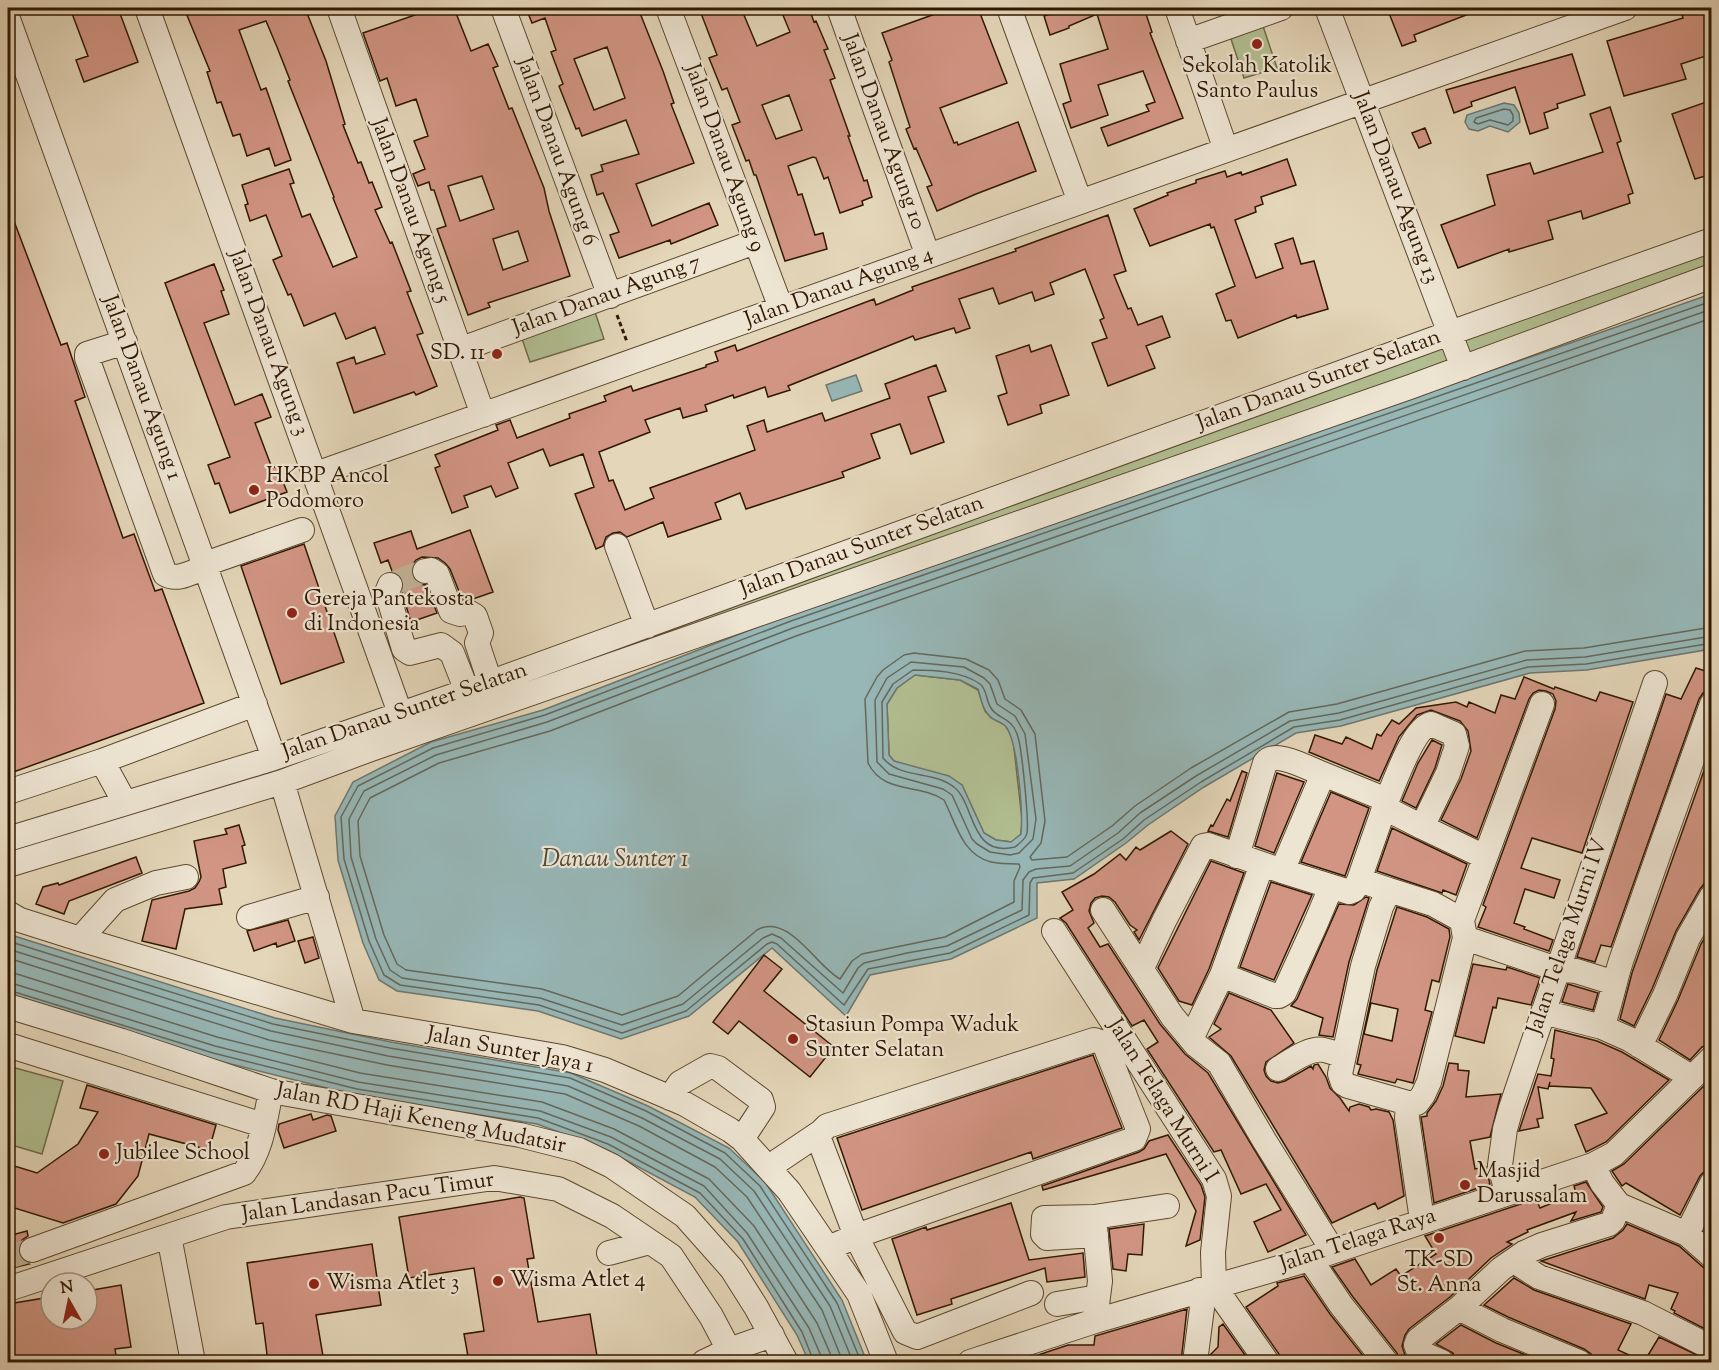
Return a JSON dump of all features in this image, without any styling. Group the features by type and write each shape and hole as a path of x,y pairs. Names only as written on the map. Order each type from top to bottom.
{"street":[{"name":"Jalan Danau Agung 3","path":"147,8 400,713"},
{"name":"Jalan Danau Agung 5","path":"339,8 483,415"},
{"name":"Jalan Danau Agung 6","path":"503,8 610,296"},
{"name":"Jalan Danau Agung 9","path":"668,8 781,308"},
{"name":"Jalan Danau Agung 10","path":"838,8 928,256"},
{"path":"1009,8 1080,202"},
{"path":"1177,8 1226,150"},
{"path":"1188,41 1281,8"},
{"name":"Jalan Danau Agung 13","path":"1327,8 1463,369"},
{"name":"Jalan Danau Agung 4","path":"316,474 1625,8"},
{"name":"Jalan Danau Agung 1","path":"8,19 274,758"},
{"name":"Jalan Danau Sunter Selatan","path":"8,839 274,758 467,691 1712,240"},
{"name":"Jalan Danau Agung 7","path":"459,350 755,242"},
{"name":"Jalan Danau Sunter Selatan","path":"8,865 282,782 1463,369 1712,276"},
{"path":"125,342 87,354 87,358 165,574 171,578 177,578 205,565 302,530"},
{"path":"124,459 161,444"},
{"path":"617,546 647,626"},
{"path":"425,571 431,570 437,574 451,611 460,614 468,612 475,616 481,633 477,643 490,682"},
{"path":"358,595 393,584 387,592 404,649 410,653 441,645 452,653 467,691"},
{"path":"376,645 400,637"},
{"name":"Jalan Telaga Murni IV","path":"1507,1193 1500,1165 1505,1129 1654,683"},
{"path":"8,792 102,761 255,704"},
{"path":"1278,1069 1297,1058 1322,1049 1343,1083 1348,1086 1408,1103 1417,1102 1423,1095 1429,1082 1463,929 1485,857 1542,704"},
{"path":"1602,1028 1658,852 1680,798 1712,705"},
{"path":"1142,968 1200,848 1208,845 1352,893 1359,880 1386,804 1413,742 1423,726 1431,724 1454,734 1457,746 1448,773 1422,827"},
{"path":"1237,856 1265,763 1274,757 1323,774 1386,804 1422,827 1485,857"},
{"path":"102,761 125,803"},
{"path":"1191,1039 1272,868 1323,774"},
{"path":"282,782 352,1021"},
{"path":"80,939 115,900 156,883 186,877"},
{"path":"1359,880 1433,904 1463,929 1557,969 1576,971 1615,982"},
{"path":"1222,975 1275,996 1284,993 1330,887"},
{"path":"1336,1072 1363,966 1381,907 1389,890"},
{"path":"1640,1046 1688,938 1712,896"},
{"path":"249,917 317,897"},
{"path":"1103,909 1172,1016 1191,1039 1220,1063 1264,1140 1333,1251"},
{"name":"Jalan Sunter Jaya 1","path":"8,913 20,920 80,939 352,1021 562,1057 605,1070 670,1098 730,1130 742,1139 789,1191 859,1294 886,1362"},
{"name":"Jalan Telaga Murni I","path":"1054,932 1214,1179 1219,1196 1213,1252 1202,1308 1195,1362"},
{"name":"Jalan RD Haji Keneng Mudatsir","path":"8,1006 271,1091 520,1135 579,1150 612,1167 685,1216 732,1269 786,1362"},
{"path":"1543,1012 1629,1038 1691,1077"},
{"path":"769,1167 827,1126 1094,1040 1104,1043 1138,1129 1134,1139 856,1236 829,1248"},
{"path":"8,1045 263,1125"},
{"name":"Jalan Telaga Raya","path":"970,1362 1095,1321 1310,1259 1593,1165 1614,1154 1712,1058"},
{"path":"670,1098 680,1083 710,1066 718,1068 761,1100 763,1107 742,1139"},
{"path":"32,1250 244,1173 254,1161 271,1091"},
{"path":"1408,1103 1407,1118 1422,1220"},
{"path":"821,1132 819,1139 856,1236 905,1332 917,1337 1031,1293"},
{"path":"1593,1165 1602,1183 1619,1205 1687,1234 1712,1256"},
{"name":"Jalan Landasan Pacu Timur","path":"8,1289 226,1217 494,1178 558,1189 612,1216 670,1256 711,1316 729,1350"},
{"path":"1687,1234 1712,1183"},
{"path":"1442,1362 1419,1352 1416,1345 1418,1340 1459,1308 1488,1280 1514,1261 1542,1245 1610,1224 1619,1205"},
{"path":"1095,1321 1100,1281 1095,1226 1167,1206"},
{"path":"169,1236 194,1362"},
{"path":"609,1253 650,1242"},
{"path":"1310,1259 1341,1305 1386,1362"},
{"path":"1514,1261 1539,1276 1643,1313 1703,1351"},
{"path":"1207,1288 1267,1362"},
{"path":"1057,1304 1098,1297"},
{"path":"1459,1308 1502,1330 1579,1362"},
{"path":"705,1362 729,1350 772,1335"}],"path":[{"path":"610,296 634,361"}],"green space":[{"path":"1248,8 1257,8 1277,68 1244,78 1223,15"},
{"path":"1711,240 1711,276 371,749 8,855 8,839 418,707"},
{"path":"594,309 604,339 530,362 520,333"},
{"path":"915,675 960,680 978,690 985,711 991,718 1005,725 1013,739 1022,820 1021,834 1012,842 996,840 984,833 962,785 894,761 889,755 887,704 897,688"},
{"path":"8,1066 63,1081 42,1154 8,1144"}],"water":[{"path":"1504,103 1514,105 1519,113 1520,122 1508,132 1490,126 1478,131 1469,129 1465,122 1467,115"},
{"name":"Danau Sunter 1","path":"1711,294 1711,649 1587,670 1530,673 1341,726 1296,733 1204,787 1074,879 1037,883 1037,918 951,959 870,975 846,1016 772,948 689,1016 621,1039 538,1011 397,991 379,980 363,943 338,860 335,816 353,782 431,742 543,710 789,615","holes":["915,675 960,680 978,689 986,712 1002,723 1011,737 1019,780 1021,824 1021,834 1011,842 996,840 984,833 962,785 949,776 894,761 889,755 887,704 897,688"]},
{"path":"856,375 862,391 832,401 826,385"},
{"path":"8,934 275,1018 391,1042 571,1073 648,1106 729,1148 765,1182 842,1300 867,1362 809,1362 797,1335 738,1242 695,1197 605,1149 537,1124 355,1095 211,1059 8,995"}],"building":[{"path":"70,8 118,8 138,62 84,82 76,60 88,56"},
{"path":"184,8 305,8 326,61 345,124 343,125 358,163 361,162 369,183 372,182 382,207 375,210 390,243 392,242 411,291 407,292 423,333 417,335 437,386 416,395 414,392 354,413 337,363 354,357 356,364 385,354 375,327 346,339 335,313 304,326 291,294 288,295 273,260 282,256 266,215 250,221 245,205 248,204 242,185 289,169 294,183 290,184 302,217 310,214 333,267 357,257 288,81 290,80 277,47 266,21 239,30 261,90 266,88 291,160 275,166 269,148 247,156 240,134 233,136 221,102 217,103 207,72 210,71"},
{"path":"435,8 454,8 471,51 488,44 498,66 493,68 509,109 512,108 544,188 570,276 488,303 490,307 468,315 437,229 446,226 434,190 431,190 429,182 418,186 413,174 425,169 414,141 428,136 416,99 396,106 387,78 380,81 363,33","holes":["482,176 494,209 460,221 448,186","518,231 528,261 503,270 493,239"]},
{"path":"526,8 638,8 663,71 674,103 671,104 694,163 636,184 652,226 709,203 718,225 671,244 670,240 619,258 610,235 619,232 603,193 597,195 591,175 603,171 601,165 639,154 626,120 582,136 579,128 576,129 559,86 563,84 551,52 556,50 545,18 532,23","holes":["607,47 625,98 594,110 574,59"]},
{"path":"699,8 741,8 757,46 790,32 780,8 809,8 828,49 824,50 835,78 830,80 864,181 867,180 872,197 862,201 863,205 840,213 828,177 824,179 816,158 788,166 798,195 802,194 815,235 823,233 827,249 785,261 756,175 754,175 749,160 746,161 732,125 740,122 727,88 722,90 709,58 717,55","holes":["789,95 802,130 776,139 762,105"]},
{"path":"932,8 978,8 1007,83 940,108 954,143 957,142 958,145 1018,122 1036,171 937,211 927,187 932,185 906,129 910,127 889,62 892,60 882,33 935,14"},
{"path":"1068,8 1144,8 1152,32 1150,33 1183,118 1108,146 1101,128 1149,111 1146,105 1155,102 1143,71 1098,85 1108,115 1071,128 1063,104 1071,101 1060,64 1108,49 1097,14 1050,35 1044,16"},
{"path":"1387,8 1482,9 1414,35 1416,41 1402,46"},
{"path":"1712,8 1712,54 1681,64 1686,79 1624,96 1607,41 1683,18 1682,15"},
{"path":"1572,54 1585,95 1557,104 1558,108 1544,113 1548,128 1530,134 1515,87 1471,102 1472,106 1454,113 1446,90"},
{"path":"1712,100 1712,174 1695,179 1672,114"},
{"path":"1610,107 1621,141 1617,143 1633,193 1628,195 1630,203 1583,219 1581,211 1548,221 1553,239 1509,252 1509,249 1458,268 1441,225 1495,205 1487,175 1530,163 1534,174 1603,152 1590,114"},
{"path":"1425,128 1431,143 1419,148 1412,133"},
{"path":"1287,159 1296,185 1261,197 1263,204 1255,207 1256,212 1235,220 1256,278 1283,268 1275,244 1293,238 1301,264 1314,261 1328,309 1297,318 1296,315 1238,338 1231,320 1226,321 1216,294 1235,286 1214,227 1211,228 1210,224 1150,246 1134,209 1168,195 1167,193 1196,183 1196,180 1225,171 1227,177 1241,172 1242,175"},
{"path":"8,208 61,345 67,343 85,397 75,401 123,538 134,534 155,591 162,589 204,703 8,774"},
{"path":"1108,215 1126,271 1114,275 1128,309 1131,308 1138,325 1162,316 1170,337 1146,346 1155,368 1108,386 1092,343 1107,338 1100,320 1104,318 1085,269 1050,283 1054,294 1035,301 1032,292 999,304 993,288 959,299 970,328 956,333 954,328 915,340 913,336 788,386 790,390 768,397 765,387 705,405 707,411 683,418 680,408 645,420 650,432 599,452 609,481 613,480 625,510 654,498 650,488 755,450 747,426 764,420 767,432 822,413 825,421 890,398 885,384 936,365 946,391 928,397 944,442 911,454 900,424 871,434 880,458 842,472 844,477 746,509 740,493 715,503 721,519 668,537 663,522 627,537 620,532 613,533 606,537 603,546 596,549 575,494 594,487 583,454 550,466 543,449 508,463 518,488 496,497 491,486 464,496 468,507 452,513 435,468 440,466 435,455 498,430 496,425 510,420 517,438 570,418 569,414 606,401 604,396 631,386 633,391 706,367 718,361 715,352 735,345 737,351 874,299 876,305 913,290 912,287 1016,251 1015,249"},
{"path":"214,264 224,290 221,291 229,314 204,323 235,405 262,394 271,417 255,423 272,468 277,466 287,492 230,513 219,483 215,484 208,465 230,457 165,283"},
{"path":"1029,345 1031,352 1051,345 1069,395 1040,405 1042,413 1008,425 998,396 1007,393 996,356"},
{"path":"470,530 493,592 473,599 462,599 450,569 445,563 438,558 422,557 412,565 411,574 419,584 426,585 437,613 411,622 402,593 404,584 402,577 392,571 388,560 381,563 374,543 411,531 417,549"},
{"name":"Gereja Pantekosta di Indonesia","path":"304,544 344,662 281,684 241,566"},
{"path":"1696,668 1712,673 1712,690 1703,693 1699,699 1611,947 1601,945 1595,962 1577,957 1666,694 1681,699"},
{"path":"1524,677 1554,689 1555,687 1596,701 1600,692 1633,702 1582,853 1532,838 1521,868 1560,880 1554,898 1525,889 1514,923 1553,940 1549,951 1478,927 1486,907 1483,905 1555,709 1556,701 1553,694 1539,690 1529,699 1477,838 1441,820 1461,779 1471,751 1468,731 1460,721 1431,710 1417,715 1399,737 1379,781 1309,752 1315,735 1342,744 1346,737 1372,749 1377,734 1381,736 1392,720 1399,724 1416,708 1456,702 1467,707 1469,702 1495,713 1501,695 1515,699"},
{"path":"1432,740 1442,745 1435,768 1416,808 1402,801 1418,763"},
{"path":"1712,748 1712,882 1704,884 1700,889 1676,931 1634,1026 1620,1019 1632,973"},
{"path":"1242,771 1247,773 1228,837 1208,831 1227,799 1230,801"},
{"path":"1277,773 1304,782 1274,853 1255,846"},
{"path":"1331,792 1369,808 1345,876 1301,862"},
{"path":"239,825 245,845 242,846 246,863 223,869 226,887 219,889 222,904 185,909 176,949 142,941 152,900 189,891 199,882 201,877 194,841 227,834 225,829"},
{"path":"1392,828 1467,864 1456,895 1443,890 1442,893 1377,871"},
{"path":"1171,831 1188,844 1139,940 1134,932 1137,930 1130,925 1115,902 1109,897 1095,898 1091,903 1089,911 1094,923 1088,928 1100,947 1108,944 1160,1024 1185,1054 1208,1073 1306,1235 1268,1252 1254,1222 1281,1210 1266,1184 1241,1194 1221,1150 1214,1152 1147,1049 1158,1042 1144,1020 1132,1026 1066,923 1060,918 1073,910 1062,892 1094,874 1120,854 1126,860 1136,847 1140,850"},
{"path":"136,857 142,873 69,901 64,914 36,904 43,887 58,883 59,885"},
{"path":"1211,861 1244,873 1209,969 1192,1005 1179,1001 1158,968"},
{"path":"1271,882 1312,895 1274,980 1240,967"},
{"path":"1366,897 1369,898 1349,962 1333,1037 1319,1035 1323,1018 1291,1006 1297,999 1339,904 1354,905"},
{"path":"1397,907 1427,917 1449,929 1450,937 1439,982 1432,980 1425,1010 1432,1012 1413,1083 1397,1079 1395,1083 1358,1074 1361,1065 1357,1064 1377,970","holes":["1371,1003 1398,1009 1392,1041 1364,1034"]},
{"path":"288,920 295,941 277,947 276,943 254,951 247,931"},
{"path":"1712,926 1712,1044 1702,1047 1690,1060 1659,1040 1701,944"},
{"path":"313,937 319,958 305,963 298,941"},
{"path":"764,955 782,969 764,991 834,1047 810,1077 739,1021 728,1034 713,1022"},
{"path":"1473,964 1506,970 1507,967 1540,978 1531,1005 1498,998 1496,1008 1493,1007 1484,1043 1455,1036"},
{"path":"1568,984 1598,993 1593,1010 1562,1002"},
{"path":"1229,993 1271,1010 1294,1043 1266,1062 1264,1070 1271,1081 1278,1083 1285,1081 1311,1066 1313,1069 1314,1065 1318,1064 1330,1088 1349,1111 1350,1107 1359,1104 1371,1110 1389,1112 1393,1120 1404,1196 1378,1209 1375,1203 1332,1223 1231,1056 1209,1037 1221,1029 1214,1024"},
{"path":"1555,1030 1597,1041 1622,1052 1669,1080 1606,1142 1586,1152 1575,1125 1607,1113 1591,1088 1549,1086 1550,1082 1548,1089 1538,1087 1543,1118 1537,1119 1539,1127 1519,1131 1538,1074 1551,1076"},
{"path":"1093,1055 1122,1128 1033,1159 1031,1152 862,1210 837,1138"},
{"path":"1449,1063 1458,1064 1458,1070 1469,1071 1466,1097 1501,1094 1490,1137 1470,1141 1475,1169 1486,1167 1490,1184 1434,1203 1421,1117 1427,1116 1436,1101"},
{"path":"1712,1078 1712,1169 1700,1176 1680,1215 1626,1183 1622,1186 1612,1171 1624,1164"},
{"name":"Jubilee School","path":"87,1085 216,1125 209,1150 149,1134 138,1176 116,1204 63,1223 8,1206 8,1164 37,1173 78,1144 98,1112 80,1108"},
{"path":"311,1114 313,1120 327,1115 331,1116 336,1131 284,1148 278,1130 279,1124"},
{"path":"1168,1135 1201,1185 1205,1197 1200,1240 1186,1246 1196,1211 1166,1154 1043,1190 1042,1186 1139,1152 1149,1141"},
{"path":"1586,1182 1603,1207 1601,1212 1571,1221 1576,1212 1527,1230 1528,1232 1507,1242 1512,1244 1491,1258 1450,1297 1409,1329 1402,1346 1406,1358 1411,1362 1400,1362 1397,1353 1332,1267 1355,1259 1371,1285 1396,1269 1401,1276 1436,1254 1425,1236 1536,1199 1540,1208 1576,1193 1574,1186"},
{"name":"Wisma Atlet 4","path":"524,1198 534,1258 527,1259 538,1322 590,1314 598,1362 469,1362 464,1334 484,1331 474,1268 409,1278 399,1217"},
{"path":"1011,1203 1029,1260 1083,1253 1085,1277 1047,1282 1045,1268 951,1299 952,1304 917,1315 892,1239"},
{"path":"1144,1224 1142,1255 1128,1254 1126,1271 1113,1269 1109,1229"},
{"path":"1627,1224 1679,1246 1703,1267 1712,1270 1712,1320 1707,1330 1674,1313 1675,1311 1671,1309 1678,1293 1649,1285 1645,1299 1541,1261 1613,1238"},
{"path":"27,1231 28,1236 22,1240 18,1248 22,1260 29,1264 8,1269 8,1236"},
{"name":"Wisma Atlet 3","path":"372,1244 381,1305 316,1315 324,1362 268,1362 263,1323 256,1324 247,1263"},
{"path":"1304,1276 1330,1314 1368,1362 1281,1362 1279,1354 1246,1307 1278,1286 1277,1283"},
{"path":"1514,1278 1534,1290 1631,1324 1618,1350 1644,1362 1593,1362 1591,1354 1584,1349 1484,1305"},
{"path":"121,1285 131,1347 115,1349 117,1362 72,1362 71,1357 36,1362 8,1362 8,1304 39,1299 39,1331 99,1331 99,1289"},
{"path":"1187,1309 1181,1362 1038,1362 1038,1355 1068,1345 1094,1345 1095,1336"},
{"path":"1223,1324 1250,1362 1209,1362 1210,1355 1218,1347 1219,1327"},
{"path":"1461,1325 1496,1343 1543,1362 1456,1362 1453,1353 1436,1344"},
{"path":"1659,1337 1712,1362 1644,1362"}],"tunnel":[{"path":"396,582 425,571"},
{"path":"8,1257 32,1250"}],"place":[{"name":"Sekolah Katolik Santo Paulus","path":"1257,44"},
{"name":"SD. 11","path":"497,354"},
{"name":"HKBP Ancol Podomoro","path":"254,490"},
{"name":"Gereja Pantekosta di Indonesia","path":"292,613"},
{"name":"Stasiun Pompa Waduk Sunter Selatan","path":"793,1039"},
{"name":"Jubilee School","path":"104,1154"},
{"name":"Masjid Darussalam","path":"1465,1185"},
{"name":"TK-SD St. Anna","path":"1439,1238"},
{"name":"Wisma Atlet 4","path":"498,1281"},
{"name":"Wisma Atlet 3","path":"314,1284"}]}
